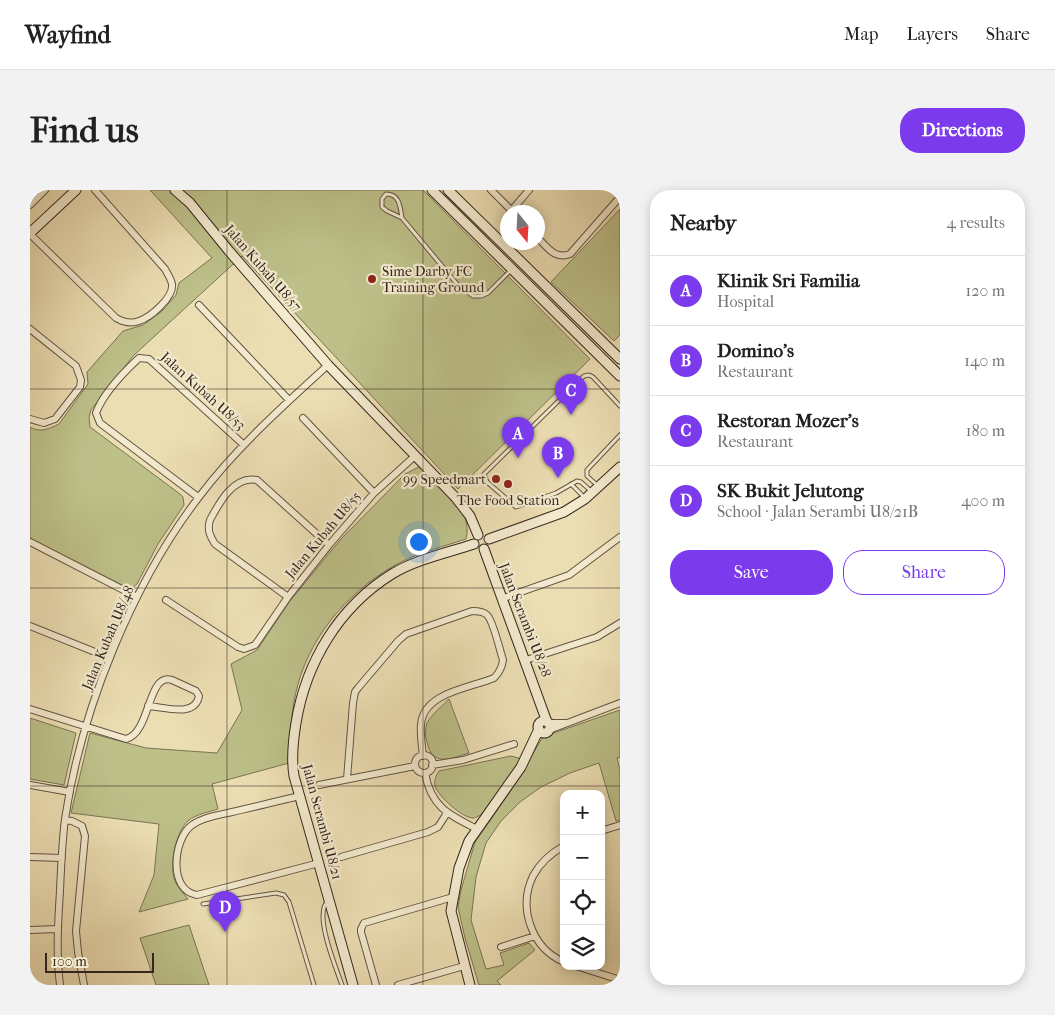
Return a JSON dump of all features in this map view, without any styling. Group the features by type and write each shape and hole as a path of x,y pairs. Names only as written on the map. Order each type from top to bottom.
{"street":[{"path":"30,205 44,190"},
{"path":"76,190 30,234 116,318 122,322 137,322 144,319 164,303 171,290 172,283 165,269 95,190"},
{"name":"Jalan Kubah U8/57","path":"175,190 190,203 328,365 465,508 478,535"},
{"path":"432,190 620,376"},
{"path":"448,190 620,358"},
{"path":"491,190 505,205"},
{"path":"517,205 529,190"},
{"path":"545,245 555,254 563,256 570,254 620,198"},
{"path":"200,305 289,400"},
{"path":"30,329 76,366 80,387 55,419 44,423 30,419"},
{"name":"Jalan Kubah U8/53","path":"198,497 100,423 96,413 100,404 131,366 139,358 149,358 244,445"},
{"name":"Jalan Kubah U8/48","path":"60,985 58,929 65,820 85,726 110,658 137,597 160,554 198,497 244,445 289,400 328,365"},
{"path":"303,418 374,493"},
{"name":"Jalan Kubah U8/55","path":"166,600 238,647 250,648 259,640 288,597 329,545 374,493 416,455"},
{"path":"488,539 550,518 570,509 592,493 620,467"},
{"path":"288,597 215,544 211,537 208,526 210,520 232,487 244,480 256,480 329,545"},
{"path":"478,535 485,535 488,539 488,546 484,549 479,549 474,544 474,539 478,535"},
{"path":"501,599 569,575 620,537"},
{"path":"30,542 137,597"},
{"name":"Jalan Serambi U8/21","path":"353,985 292,764 296,725 307,677 325,641 361,598 393,574 423,560 474,544"},
{"name":"Jalan Serambi U8/28","path":"484,549 540,700 545,726"},
{"path":"347,779 353,703 355,692 358,688 406,634 472,611 482,612 490,620 502,654 502,665 494,678 439,697 434,702 421,720 423,756"},
{"path":"526,660 597,637 620,623"},
{"path":"30,626 110,658"},
{"path":"30,709 126,739 139,730 148,706 158,683 164,679 172,680 196,691 199,696 195,706 188,709 148,706"},
{"path":"470,985 451,911 462,857 469,841 521,767 545,726 569,722 620,703"},
{"path":"432,765 463,760 514,744"},
{"path":"423,756 429,757 432,765 429,771 424,773 419,772 415,766 417,759 423,756"},
{"path":"319,785 415,766"},
{"path":"424,773 436,803 447,813 477,829"},
{"path":"30,785 70,792"},
{"path":"300,796 204,819 189,826 177,853 176,864 180,881 184,890 190,894 197,895 319,863"},
{"path":"341,858 428,832 438,827 447,813"},
{"path":"65,820 82,826 85,836 76,931 84,985"},
{"path":"605,829 620,824"},
{"path":"560,848 539,867 529,887 527,898 528,918 535,936 547,950 560,959"},
{"path":"30,857 62,858"},
{"path":"376,985 361,932 364,924 453,897"},
{"path":"30,930 58,929"},
{"path":"501,947 535,936"},
{"path":"398,985 464,966"},
{"path":"589,970 620,980"}],"lane":[{"path":"402,218 398,200 391,194 386,194 382,199 382,206 387,211 402,218 457,284 473,296 481,296 488,293 512,270"},
{"path":"592,493 579,481 556,493 516,506 487,482 484,474 584,376 589,375 592,377 620,406"},
{"path":"592,493 586,472 620,435"},
{"path":"571,484 592,493"},
{"path":"203,904 276,893 284,895 289,902 314,985"},
{"path":"329,900 325,903 322,912 323,923 342,985"}],"green space":[{"path":"150,190 423,190 590,359 458,489 242,256 133,356 91,410 89,417 90,427 183,497 184,505 158,544 137,584 132,588 126,587 30,538 30,427 41,430 59,424 88,384 87,372 123,331 143,325 162,311 176,295 179,283 212,258"},
{"path":"620,209 620,335 614,341 551,282"},
{"path":"421,466 446,490 460,508 467,528 466,539 409,558 383,572 337,612 314,646 298,684 292,713 289,763 212,784 218,809 189,820 180,833 174,850 174,876 177,885 188,899 139,912 154,875 159,824 71,813 90,733 146,748 217,753 242,710 231,664 257,650 290,601 340,540 405,474"},
{"path":"449,699 469,753 444,759 433,755 426,738 426,730 427,723 434,713"},
{"path":"620,710 620,757 617,758 620,770 620,820 616,821 599,763 570,773 541,787 520,802 501,821 486,843 476,877 471,920 486,969 504,965 500,953 529,943 535,950 497,981 501,985 479,985 458,907 475,842 510,792 545,736"},
{"path":"30,718 76,733 64,785 30,779"},
{"path":"511,756 522,759 481,815 475,818 464,815 452,806 435,786 439,771"},
{"path":"189,925 209,985 156,985 140,938"}],"place":[{"name":"Sime Darby FC Training Ground","path":"372,279"},
{"name":"Restoran Mozer's","path":"571,415"},
{"name":"Klinik Sri Familia","path":"518,458"},
{"name":"Domino's","path":"558,478"},
{"name":"99 Speedmart","path":"496,479"},
{"name":"The Food Station","path":"508,484"},
{"name":"SK Bukit Jelutong","path":"225,932"}]}
